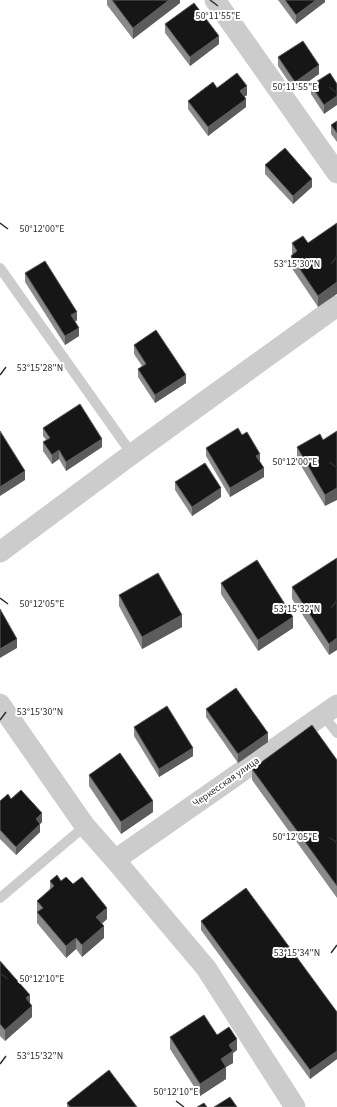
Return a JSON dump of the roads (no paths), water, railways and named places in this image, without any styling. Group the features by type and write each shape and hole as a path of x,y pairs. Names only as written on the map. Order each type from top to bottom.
{"street":[{"path":"215,0 337,173"},
{"path":"0,552 132,454 337,306"},
{"path":"0,704 85,826 206,968 295,1107"},
{"name":"Черкесская улица","path":"115,860 330,710"}],"lane":[{"path":"0,268 132,454"},
{"path":"330,710 337,733"},
{"path":"0,898 85,826"}]}
